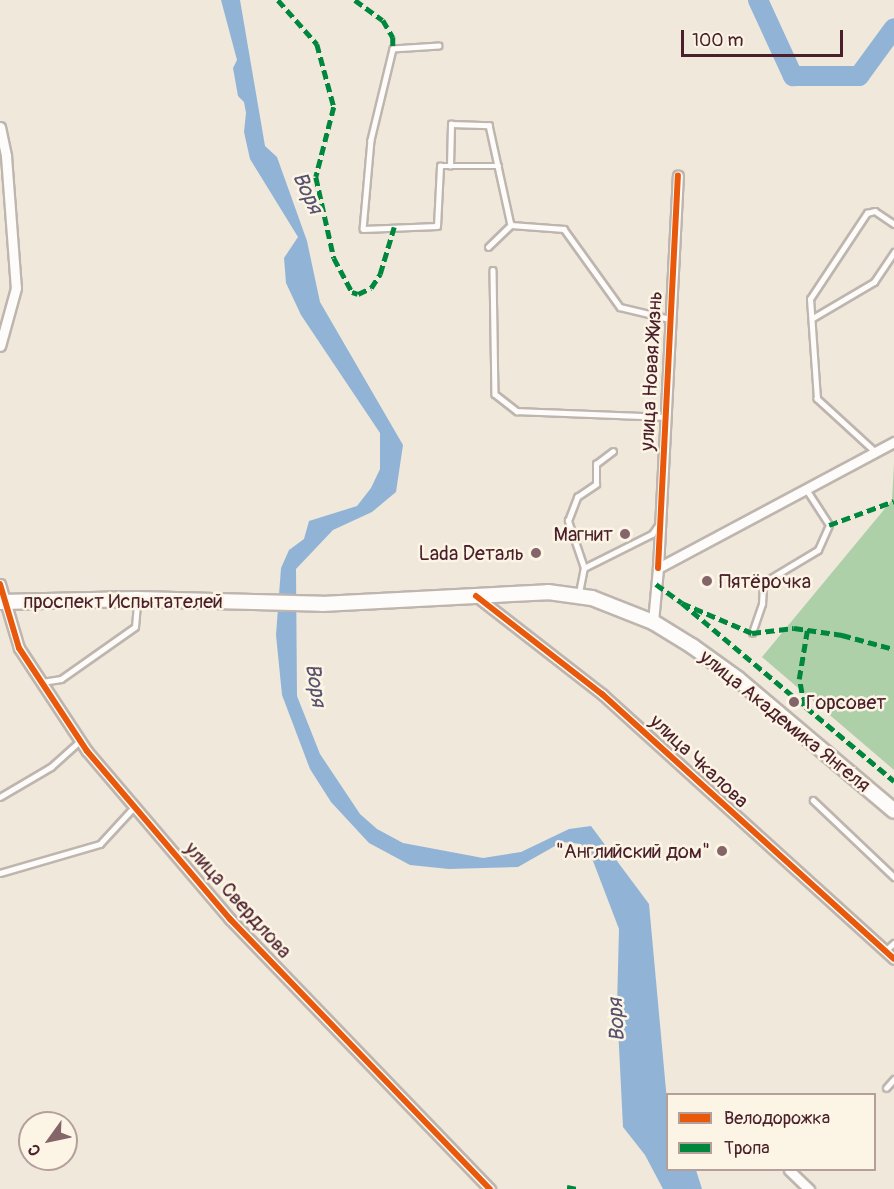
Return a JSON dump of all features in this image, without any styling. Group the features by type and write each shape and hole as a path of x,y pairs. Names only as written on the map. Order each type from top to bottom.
{"main road":[{"name":"улица Академика Янгеля","path":"322,604 548,592 578,596 653,622 738,679 894,811"},
{"name":"проспект Испытателей","path":"3,602 137,599 322,604"}],"street":[{"path":"0,127 6,156 16,288 0,346"},
{"name":"улица Новая Жизнь","path":"653,622 658,568 678,176"},
{"path":"658,568 877,454 894,442"},
{"name":"улица Свердлова","path":"0,584 3,602 19,648 80,741 230,919 490,1189"},
{"name":"улица Чкалова","path":"476,596 602,694 894,959"},
{"path":"790,1171 809,1189"}],"lane":[{"path":"438,46 393,49 371,140 363,228 437,226 440,166 498,166"},
{"path":"450,166 452,124 489,125 511,225"},
{"path":"877,454 817,399 810,299 867,213 875,211 894,224"},
{"path":"488,247 511,225 564,229 620,307 670,319"},
{"path":"813,318 874,282 894,252"},
{"path":"493,270 495,393 517,411 665,417"},
{"path":"578,596 584,568 568,521 577,497 596,484 596,464 613,451"},
{"path":"752,633 762,604 763,583 818,550 828,525 807,491"},
{"path":"584,568 652,534 660,522"},
{"path":"42,682 61,679 135,627 137,599"},
{"path":"0,797 51,767 80,741"},
{"path":"813,800 894,877"},
{"path":"0,873 100,844 134,807"},
{"path":"885,951 894,943"},
{"path":"886,1088 894,1079"}],"green space":[{"path":"894,463 894,770 762,657 892,500"}],"water":[{"path":"221,0 240,0 265,146 277,157 307,241 320,302 403,445 396,492 372,512 333,530 296,569 297,696 320,754 360,814 377,829 403,843 483,858 521,852 569,829 591,826 649,904 666,1093 666,1171 696,1171 702,1189 663,1189 645,1155 623,1127 617,1007 619,929 593,861 581,844 562,842 518,867 449,869 410,865 369,843 331,802 310,769 282,695 276,635 281,568 289,550 304,539 309,521 357,506 371,488 380,469 380,433 301,315 286,283 284,258 298,237 250,159 244,132 246,113 244,102 238,96 233,68 237,60"}],"waterway":[{"name":"Воря","path":"758,0 793,76 859,76 894,28"}],"marked path":[{"path":"278,0 317,44 334,107 316,177 334,258 352,292 358,294 371,288 380,274 394,227"},
{"path":"355,0 383,20 393,37 393,49"},
{"path":"829,525 894,501"},
{"path":"656,584 682,603 752,633 794,628 842,635 894,649"},
{"path":"682,603 894,781"},
{"path":"804,706 799,679 807,631"},
{"path":"567,1187 577,1189"}],"cycle path":[{"path":"658,568 678,176"},
{"path":"0,584 19,648 87,751 230,919 490,1189"},
{"path":"476,596 602,694 894,959"}],"place":[{"name":"Магнит","path":"625,534"},
{"name":"Lada Dеталь","path":"536,553"},
{"name":"Пятёрочка","path":"707,581"},
{"name":"Горсовет","path":"794,702"},
{"name":"\"Английский дом\"","path":"722,851"}]}
